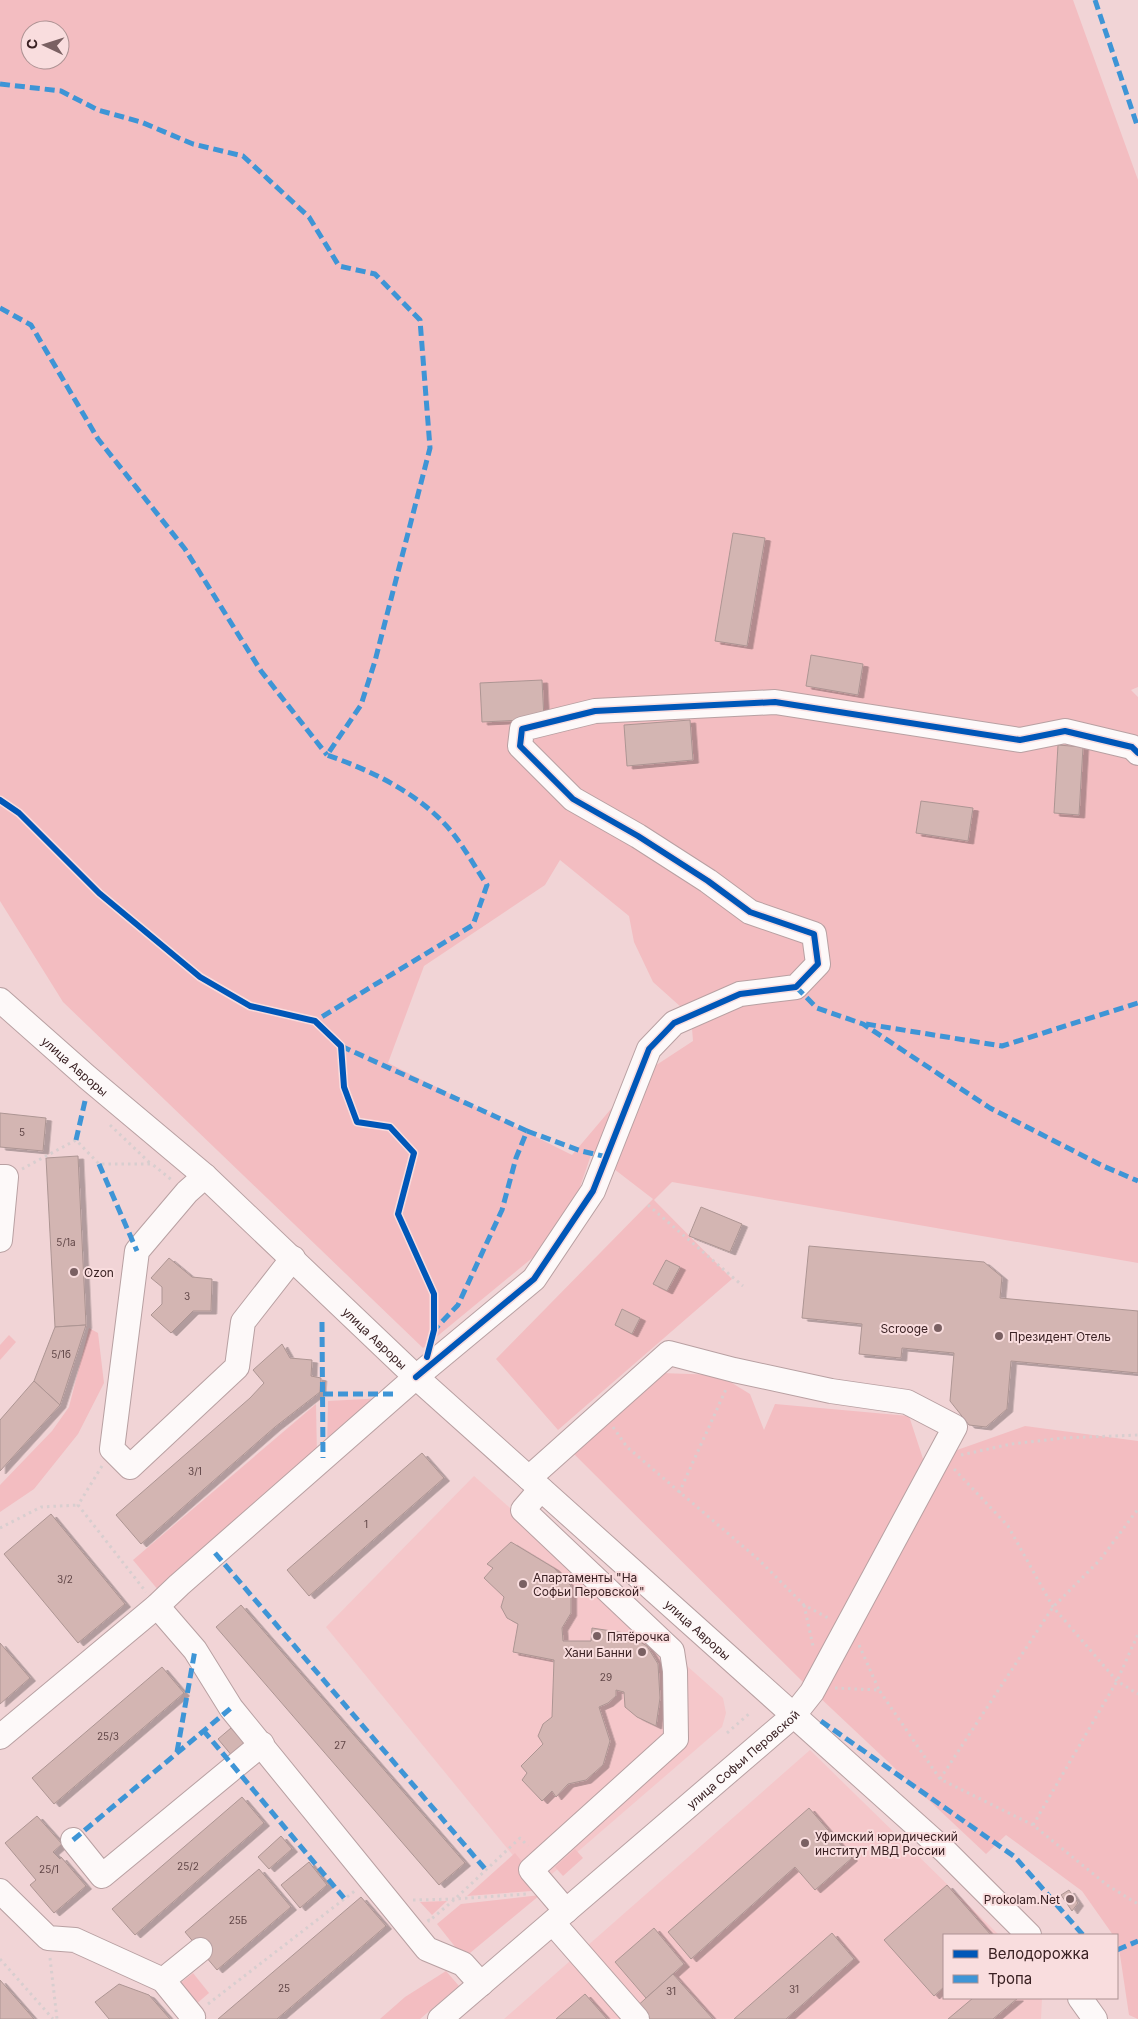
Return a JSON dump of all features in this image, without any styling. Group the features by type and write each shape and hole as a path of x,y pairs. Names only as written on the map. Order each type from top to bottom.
{"street":[{"path":"0,1737 157,1606 179,1584 416,1376 534,1279 593,1191 649,1049 674,1023 740,994 796,987 818,964 814,934 750,912 701,876 573,799 520,746 522,729 595,711 775,702 1020,740 1065,731 1132,747 1138,753"},
{"name":"улица Авроры","path":"0,1000 87,1077 205,1176 416,1376 944,1850 1029,1934"},
{"path":"205,1176 187,1192 137,1251 112,1449 130,1466 238,1368 244,1322 293,1258"},
{"path":"0,1240 3,1177"},
{"path":"636,2019 559,1917 550,1892 531,1870 676,1739 675,1681 672,1651 523,1510 535,1484 602,1412 669,1353 734,1370"},
{"name":"улица Софьи Перовской","path":"440,2019 794,1716 812,1692 943,1457 955,1427 907,1402 831,1392 734,1370"},
{"path":"157,1606 195,1650 231,1708 427,1949 463,1964 481,1984"},
{"path":"73,1840 102,1876 262,1744"},
{"path":"0,1891 48,1938 75,1940 163,1980 193,2017 192,2019"},
{"path":"163,1980 200,1950"},
{"path":"1081,1999 1095,2019"}],"path":[{"path":"3,1177 76,1140 99,1164 152,1164 187,1192"},
{"path":"648,1205 743,1286"},
{"path":"680,1493 734,1370"},
{"path":"602,1412 627,1447 759,1560 804,1605"},
{"path":"943,1457 1012,1444 1063,1438 1138,1435"},
{"path":"78,1505 112,1449"},
{"path":"943,1457 1008,1526 1053,1607 1117,1682 1138,1694"},
{"path":"78,1505 157,1606"},
{"path":"0,1528 41,1507 78,1505"},
{"path":"940,1778 1053,1607 1100,1560 1138,1509"},
{"path":"1033,1825 1117,1682 1138,1634"},
{"path":"812,1692 824,1688 879,1690 940,1778 1033,1825 1107,1886 1138,1904"},
{"path":"728,1733 750,1713"},
{"path":"412,1900 550,1892"},
{"path":"48,1938 57,2019"},
{"path":"0,1959 52,2019"}],"shaded area":[{"path":"0,0 1073,0 1138,180 1138,687 1131,690 1138,697 1138,1263 672,1182 654,1200 732,1279 558,1430 496,1359 653,1199 592,1152 565,1231 423,1348 63,1002 0,901","holes":["560,860 629,916 634,942 653,982 691,1016 693,1041 638,1077 572,1155 388,1063 424,966 545,885"]},
{"path":"89,1328 98,1333 104,1383 78,1434 34,1489 0,1512 0,1485 52,1431 69,1407"},
{"path":"9,1335 16,1342 0,1360 0,1345"},
{"path":"661,1373 719,1375 750,1394 764,1430 775,1404 909,1416 927,1471 811,1690 572,1452"},
{"path":"385,1398 327,1449 328,1401"},
{"path":"316,1404 317,1457 159,1591 133,1560"},
{"path":"1025,1426 1138,1441 1138,2019 1129,2015 1118,1934 1112,1934 1082,1891 1006,1835 986,1854 816,1694 943,1455"},
{"path":"474,1476 723,1698 726,1713 722,1727 538,1886 326,1627"},
{"name":"Уфимский юридический институт МВД России","path":"810,1750 998,1934 943,1934 943,1999 1042,1999 1041,2019 504,2019"},
{"path":"575,1849 583,1858 563,1876 555,1867"},
{"path":"515,1853 545,1890 467,1896"},
{"path":"540,1895 464,1958 437,1924 461,1904"},
{"path":"447,1901 432,1915 420,1902"},
{"path":"446,1971 459,1986 420,2019 380,2019 405,1997"},
{"path":"193,1973 209,1993 195,2005 178,1985"}],"building":[{"path":"733,533 765,538 747,646 715,641"},
{"path":"811,655 863,664 858,695 806,686"},
{"path":"542,680 544,719 482,722 480,683"},
{"path":"690,720 693,760 627,766 624,725"},
{"path":"1058,745 1083,747 1079,815 1054,813"},
{"path":"921,801 973,808 968,841 916,833"},
{"path":"0,1113 46,1118 43,1151 0,1147"},
{"path":"78,1156 86,1325 55,1327 46,1158"},
{"path":"701,1207 742,1224 730,1252 689,1236"},
{"name":"Президент Отель","path":"809,1246 984,1262 1002,1277 1000,1298 1138,1311 1138,1373 1011,1361 1007,1409 986,1427 969,1425 950,1401 954,1353 902,1348 901,1358 859,1354 862,1324 802,1318"},
{"path":"169,1258 192,1277 212,1279 211,1311 193,1311 171,1333 151,1315 162,1304 162,1287 151,1278"},
{"path":"666,1260 680,1267 667,1291 653,1284"},
{"path":"622,1309 640,1318 632,1334 615,1325"},
{"path":"86,1325 60,1405 34,1381 55,1327"},
{"path":"282,1344 290,1358 312,1360 311,1376 321,1378 320,1392 275,1427 141,1544 116,1515 250,1398 264,1383 253,1370"},
{"path":"34,1381 60,1405 0,1471 0,1420"},
{"path":"422,1453 444,1478 309,1596 287,1570"},
{"path":"51,1514 125,1604 78,1643 4,1554"},
{"path":"511,1542 554,1568 571,1586 571,1613 562,1628 563,1641 591,1641 592,1628 625,1633 647,1646 658,1664 660,1698 656,1726 637,1717 625,1707 624,1692 616,1690 616,1696 608,1703 599,1707 610,1741 603,1765 586,1780 568,1784 556,1797 552,1791 542,1801 522,1780 527,1773 521,1766 543,1744 538,1736 543,1724 552,1717 554,1660 513,1652 518,1624 507,1618 501,1607 504,1597 484,1578 493,1568 487,1564"},
{"path":"241,1605 465,1863 439,1885 216,1627"},
{"path":"0,1643 30,1678 0,1704"},
{"path":"162,1667 184,1693 54,1804 32,1778"},
{"path":"231,1728 246,1745 233,1757 218,1739"},
{"path":"242,1797 264,1823 135,1935 112,1909"},
{"path":"809,1808 852,1858 815,1890 795,1867 691,1959 668,1932"},
{"path":"37,1816 62,1844 53,1852 60,1859 61,1857 86,1886 54,1913 30,1885 36,1880 5,1843"},
{"path":"281,1836 292,1849 269,1869 258,1857"},
{"path":"309,1862 327,1885 300,1908 281,1885"},
{"path":"259,1869 291,1907 217,1970 185,1932"},
{"path":"947,1885 990,1934 943,1934 943,1988 934,1996 884,1940"},
{"name":"Prokolam.Net","path":"1069,1890 1078,1903 1072,1911 1061,1895"},
{"path":"361,1897 386,1926 277,2019 218,2019"},
{"path":"654,1928 684,1964 646,1998 615,1962"},
{"path":"832,1933 854,1959 786,2019 734,2019"},
{"path":"673,1974 713,2019 645,2019 635,2008"},
{"path":"0,1980 34,2019 0,2019"},
{"path":"119,1984 149,1995 170,2019 109,2019 95,2002"},
{"path":"585,1994 607,2019 556,2019"},
{"path":"972,1999 1017,1999 993,2019 948,2019"}],"marked path":[{"path":"1095,0 1138,128"},
{"path":"0,84 61,91 98,110 141,122 193,144 243,156 309,217 339,266 375,274 420,320 430,448 375,661 361,705 327,755 378,776 410,794 424,805 451,831 487,885 473,925 315,1021"},
{"path":"0,308 31,325 98,439 185,549 261,671 327,755"},
{"path":"796,987 817,1008 863,1024 990,1108 1103,1166 1138,1181"},
{"path":"866,1024 1002,1046 1138,1003"},
{"path":"341,1046 527,1131 516,1158 502,1210 458,1305 434,1330"},
{"path":"76,1140 85,1101"},
{"path":"527,1131 581,1151 607,1157"},
{"path":"99,1164 137,1251"},
{"path":"322,1322 323,1458"},
{"path":"323,1394 396,1394"},
{"path":"215,1553 486,1870"},
{"path":"177,1752 195,1650"},
{"path":"73,1840 231,1708"},
{"path":"821,1721 1015,1857 1082,1934"},
{"path":"203,1730 344,1898"},
{"path":"1118,1950 1138,1941"}],"cycle path":[{"path":"416,1377 534,1279 593,1191 649,1049 674,1023 740,994 796,987 818,964 814,934 750,912 708,881 638,836 573,799 520,746 522,729 595,711 775,702 1020,740 1065,731 1132,747 1138,753"},
{"path":"0,800 19,813 99,893 200,977 250,1006 315,1021 341,1046 344,1087 357,1122 390,1127 414,1153 398,1214 434,1294 434,1330 427,1357"}],"place":[{"name":"Ozon","path":"74,1272"},
{"name":"Scrooge","path":"938,1328"},
{"name":"Президент Отель","path":"999,1336"},
{"name":"Апартаменты \"На Софьи Перовской\"","path":"523,1584"},
{"name":"Пятёрочка","path":"597,1636"},
{"name":"Хани Банни","path":"642,1652"},
{"name":"Уфимский юридический институт МВД России","path":"805,1843"},
{"name":"Prokolam.Net","path":"1070,1899"}]}
